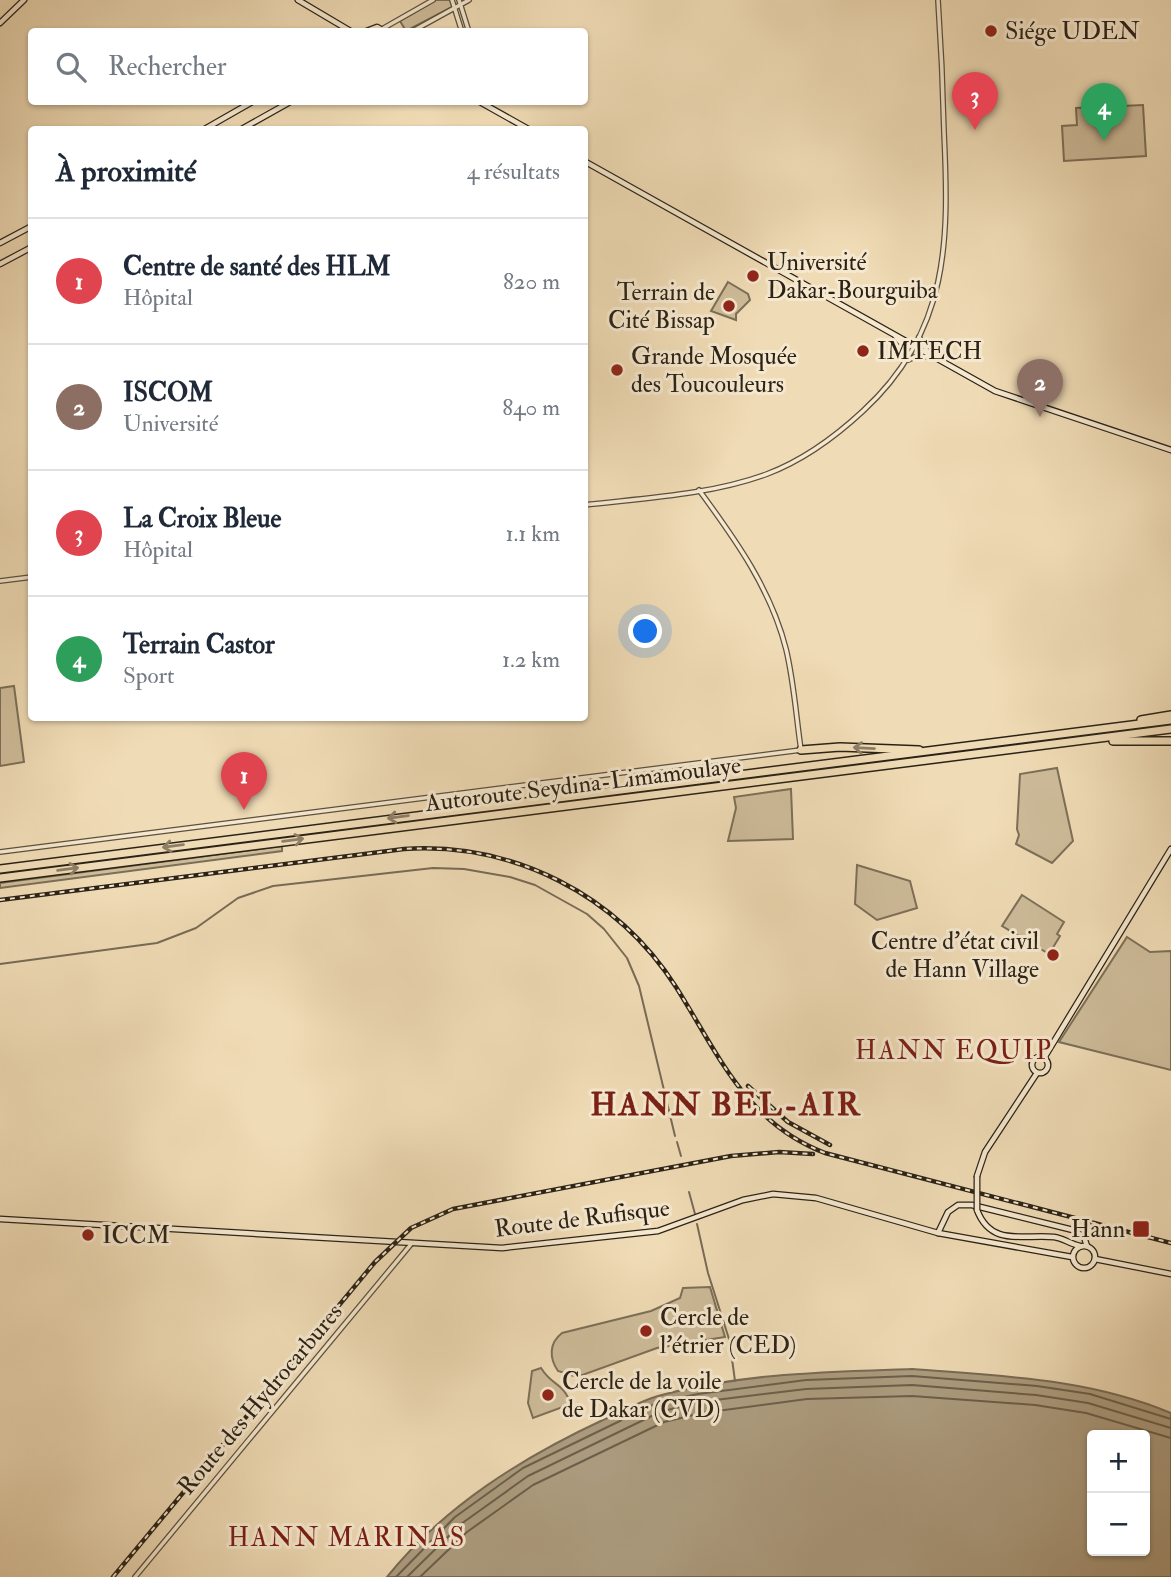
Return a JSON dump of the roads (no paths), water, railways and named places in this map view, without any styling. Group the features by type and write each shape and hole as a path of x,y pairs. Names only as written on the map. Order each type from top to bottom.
{"highway":[{"path":"1077,732 1171,715"},
{"name":"Autoroute Seydina-Limamoulaye","path":"0,869 1171,720"},
{"name":"Autoroute Seydina-Limamoulaye","path":"0,878 1171,729"},
{"path":"1077,741 1171,741"},
{"path":"801,750 846,747 927,752"}],"main road":[{"path":"0,23 24,0"},
{"path":"298,0 349,28"},
{"path":"210,126 247,105"},
{"path":"247,126 285,105"},
{"path":"485,105 523,126"},
{"path":"588,163 930,356 1015,400 1171,450"},
{"path":"0,243 28,228"},
{"path":"0,264 28,249"},
{"path":"1037,1073 1033,1062 1044,1058 1171,850"},
{"path":"1044,1058 1048,1069 1037,1073 985,1152 977,1176 977,1210 985,1226 1002,1237 1057,1237 1071,1244 1087,1246"},
{"name":"Route de Rufisque","path":"0,1219 519,1247 658,1231 743,1200 773,1194 837,1203 938,1233 1073,1254 1075,1264 1085,1268 1095,1259 1171,1274"},
{"path":"938,1233 948,1212 965,1204 1073,1230 1084,1237 1087,1246 1094,1252 1095,1259"},
{"path":"1071,1244 1073,1254"},
{"path":"1073,1254 1080,1246"}],"street":[{"path":"387,28 433,0"},
{"path":"452,0 461,28"},
{"path":"418,28 456,7 460,2 469,0"},
{"path":"588,505 699,491 765,475 807,455 867,407 915,347 938,286 947,232 938,0"},
{"path":"460,2 468,28"},
{"path":"894,334 903,346 904,362"},
{"path":"904,362 913,357 930,356 919,337"},
{"path":"0,852 801,750 790,667 774,611 742,551 699,491"},
{"path":"0,581 28,578"},
{"name":"Route des Hydrocarbures","path":"135,1577 412,1243"}],"water":[{"path":"912,1369 1043,1380 1108,1392 1171,1413 1171,1577 387,1577 409,1551 459,1506 515,1467 574,1434 645,1401 689,1388 752,1378"}],"waterway":[{"path":"0,964 157,943 196,928 238,898 273,886 433,868 464,869 510,877 535,885 587,914 604,929 627,958 639,986 675,1136"},
{"path":"677,1142 681,1156"},
{"path":"689,1192 695,1214"},
{"path":"697,1224 708,1273 729,1339"},
{"path":"730,1344 735,1381"}],"railway":[{"path":"0,900 404,849 445,849 485,855 523,865 559,881 593,901 624,926 652,954 737,1084 774,1124 797,1140 825,1153 1171,1243"},
{"path":"748,1086 788,1122 830,1145"},
{"path":"113,1577 375,1262 411,1228 453,1209 731,1156 779,1152 813,1154"}],"place":[{"name":"Siége UDEN","path":"991,31"},
{"name":"La Croix Bleue","path":"975,130"},
{"name":"Terrain Castor","path":"1104,141"},
{"name":"Université Dakar-Bourguiba","path":"753,276"},
{"name":"Terrain de Cité Bissap","path":"729,306"},
{"name":"IMTECH","path":"863,351"},
{"name":"Grande Mosquée des Toucouleurs","path":"617,370"},
{"name":"ISCOM","path":"1040,417"},
{"name":"Centre de santé des HLM","path":"244,810"},
{"name":"Centre d’état civil de Hann Village","path":"1053,955"},
{"name":"Hann","path":"1141,1229"},
{"name":"ICCM","path":"88,1235"},
{"name":"Cercle de l'étrier (CED)","path":"646,1331"},
{"name":"Cercle de la voile de Dakar (CVD)","path":"548,1395"}],"district":[{"name":"HANN EQUIP","path":"954,1050"},
{"name":"HANN BEL-AIR","path":"726,1104"},
{"name":"HANN MARINAS","path":"347,1537"}]}
